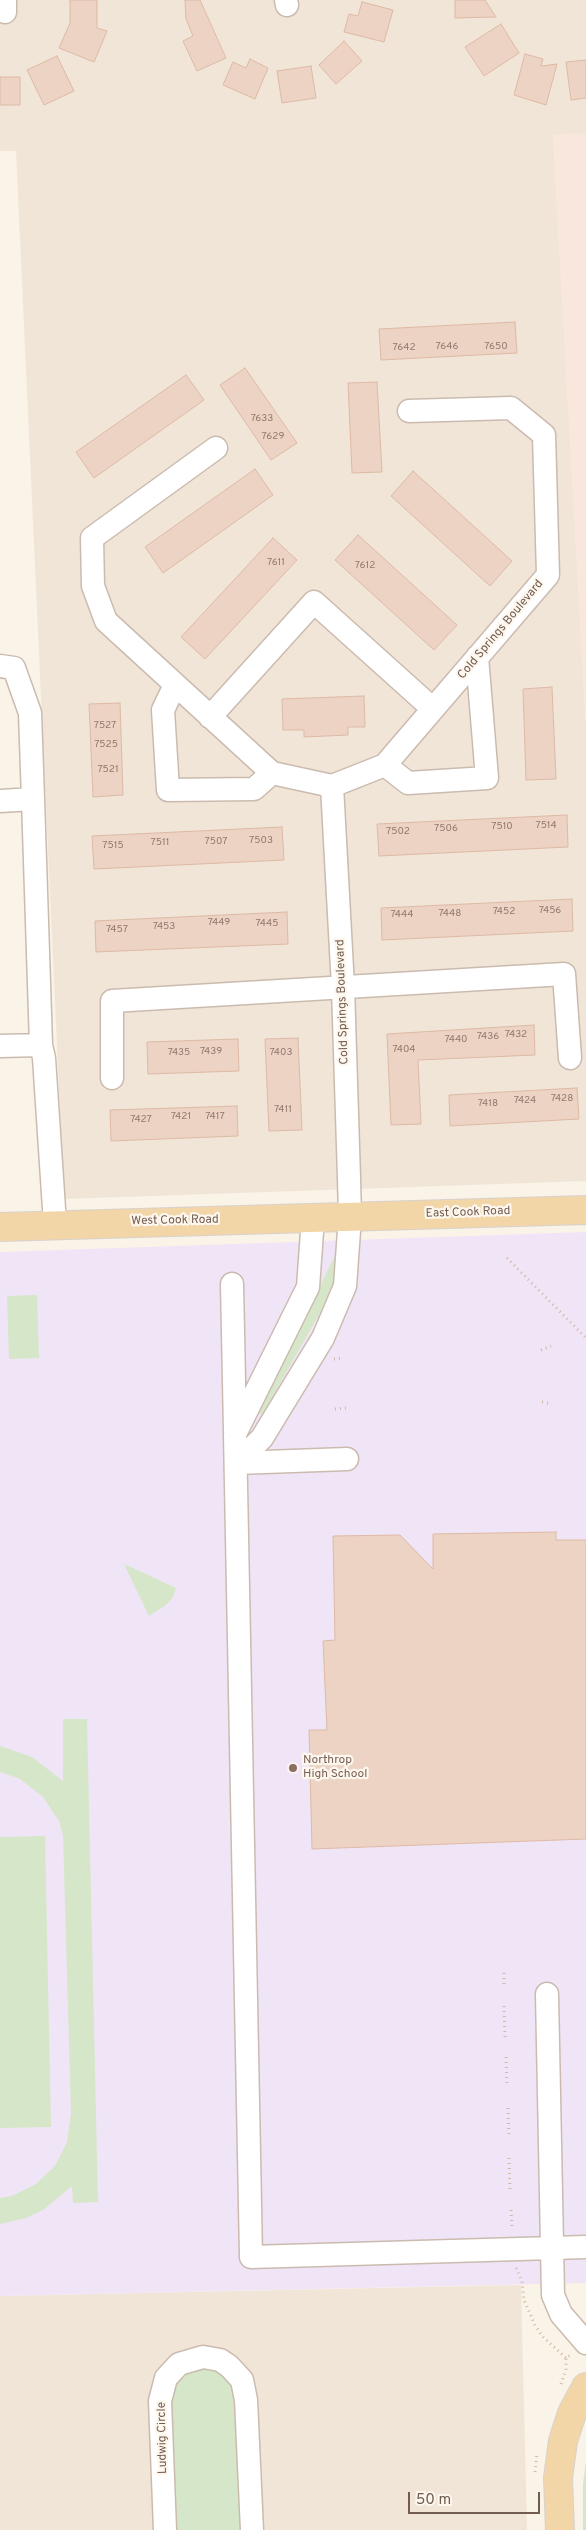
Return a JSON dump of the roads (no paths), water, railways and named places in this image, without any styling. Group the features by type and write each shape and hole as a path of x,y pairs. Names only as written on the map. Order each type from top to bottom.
{"main road":[{"name":"East Cook Road","path":"350,1217 586,1210"},
{"name":"West Cook Road","path":"0,1227 350,1217"},
{"path":"560,2530 558,2478 563,2441 572,2414 586,2387"}],"street":[{"name":"Cold Springs Boulevard","path":"237,1464 262,1438 323,1338 345,1286 350,1217 343,987 332,786 385,765 548,575 544,435 511,408 409,411"},
{"path":"216,448 92,538 93,586 106,621 272,773 332,786"},
{"path":"210,717 314,602 433,709"},
{"path":"385,765 408,783 487,778 478,657"},
{"path":"0,666 14,668 30,713 41,1045 44,1058 55,1224"},
{"path":"175,685 163,710 168,790 254,789 272,773"},
{"path":"0,801 33,799"},
{"path":"112,1078 112,1000 564,974 570,1058"},
{"path":"0,1046 41,1045"},
{"path":"236,1434 308,1287 313,1218"},
{"path":"232,1284 251,2257 586,2247"},
{"path":"237,1464 347,1459"},
{"path":"547,1994 553,2295 561,2314 586,2343"},
{"name":"Ludwig Circle","path":"165,2530 160,2401 166,2378 179,2364 203,2357 220,2360 229,2366 242,2380 246,2400 252,2530"}],"place":[{"name":"Northrop High School","path":"293,1768"}]}
